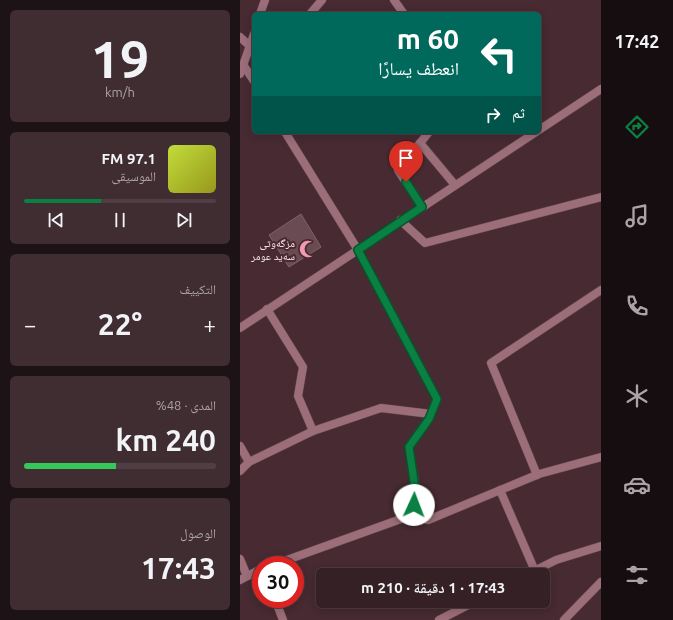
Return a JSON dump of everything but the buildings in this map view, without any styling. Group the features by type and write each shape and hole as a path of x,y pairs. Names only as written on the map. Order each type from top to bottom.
{"street":[{"path":"261,12 265,0"},
{"path":"312,12 322,0"},
{"path":"394,0 403,12"},
{"path":"240,37 250,46"},
{"path":"240,74 252,40"},
{"path":"244,66 252,76"},
{"path":"541,129 601,90"},
{"path":"287,134 358,250 437,399 431,414 409,447 416,495 412,515"},
{"path":"422,207 398,170 427,134"},
{"path":"240,328 358,250 400,220 533,134"},
{"path":"420,143 455,185"},
{"path":"400,220 425,243 601,197"},
{"path":"537,475 491,363 601,290"},
{"path":"267,309 303,367 298,396 314,431"},
{"path":"240,471 248,462 314,431 381,408 431,414"},
{"path":"240,446 248,462"},
{"path":"298,556 412,515 428,520 537,475 601,457"},
{"path":"500,490 534,568"},
{"path":"541,568 556,560 601,546"},
{"path":"240,559 243,578 252,574"},
{"path":"564,620 601,582"},
{"path":"278,608 283,620"},
{"path":"439,620 462,608"}],"place":[{"name":"مزگەوتی سەید عومر","path":"308,249"}],"route":[{"path":"406,182 422,207 400,220 358,250 437,399 429,419 409,447 416,495 414,505"}]}
